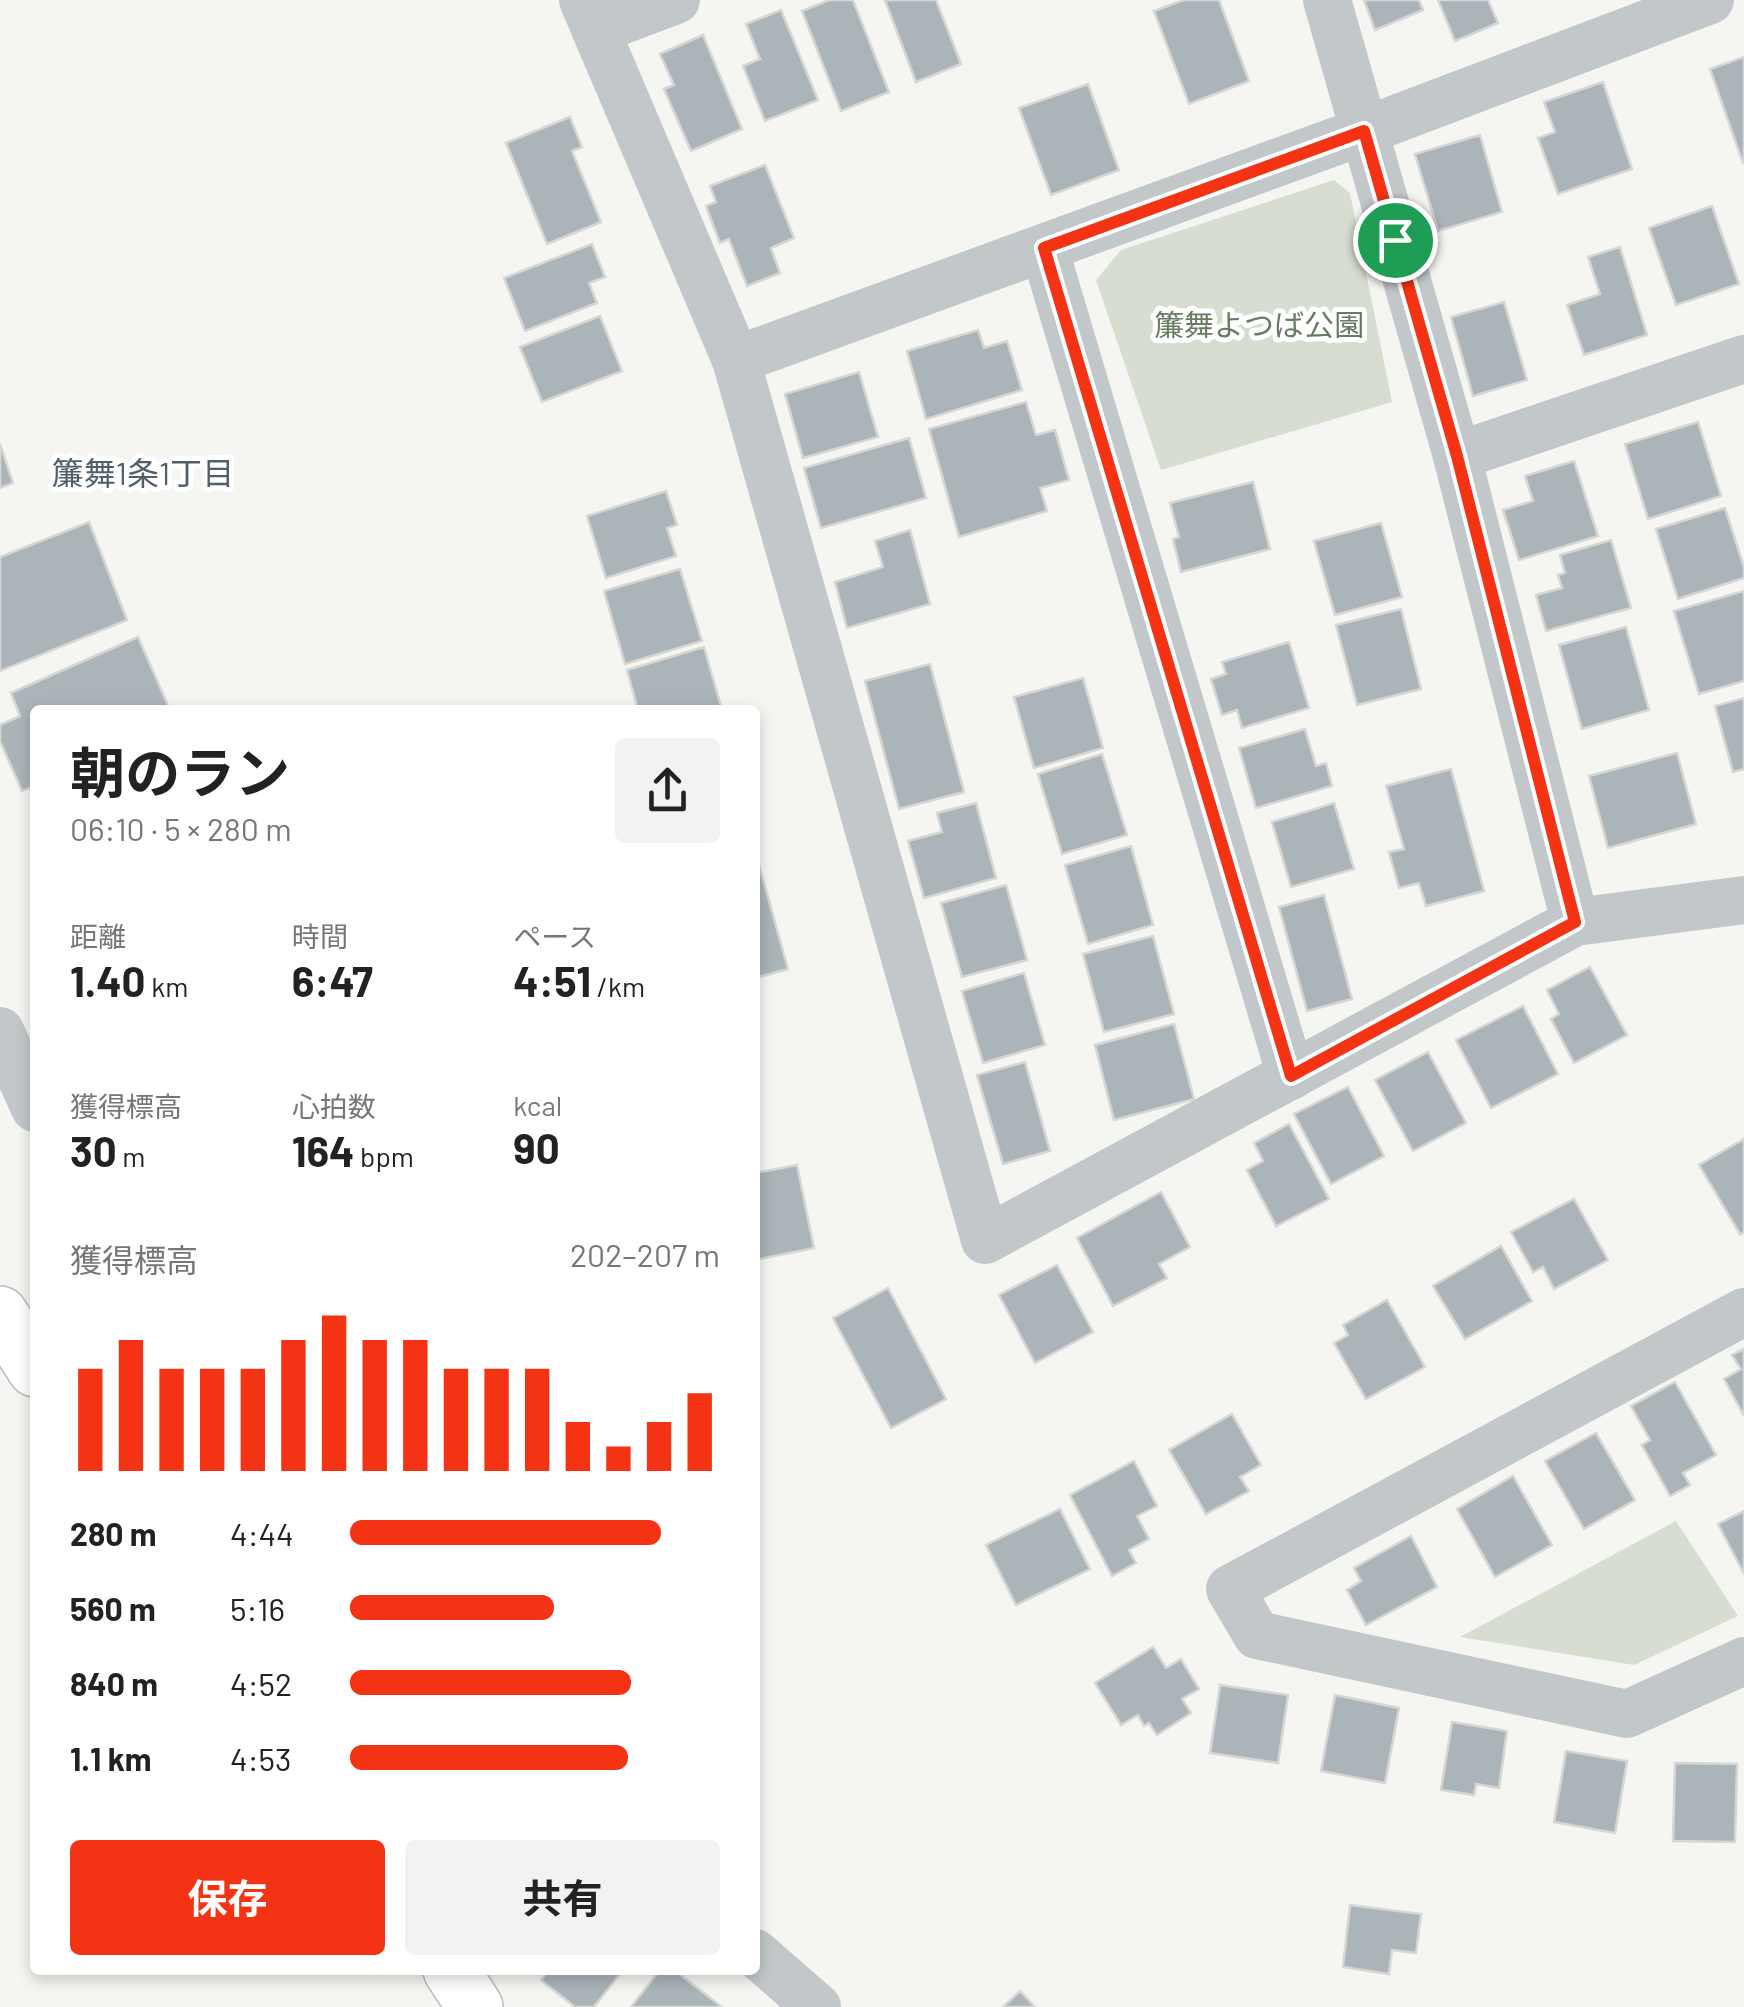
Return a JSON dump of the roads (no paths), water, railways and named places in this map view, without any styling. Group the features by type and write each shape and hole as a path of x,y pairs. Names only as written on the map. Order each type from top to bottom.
{"street":[{"path":"676,0 589,15 736,360 984,1240 1575,922 1744,900"},
{"path":"1327,0 1457,456 1575,922"},
{"path":"736,360 1710,0"},
{"path":"1044,248 1291,1076"},
{"path":"1457,456 1744,359"},
{"path":"0,1032 30,1097"},
{"path":"1744,1312 1230,1589 1257,1635 1628,1714 1744,1662"},
{"path":"0,1314 30,1361"},
{"path":"760,1957 818,2007"},
{"path":"453,1975 475,2007"}],"district":[{"name":"簾舞1条1丁目","path":"143,472"}],"park label":[{"name":"簾舞よつば公園","path":"1259,324"}]}
